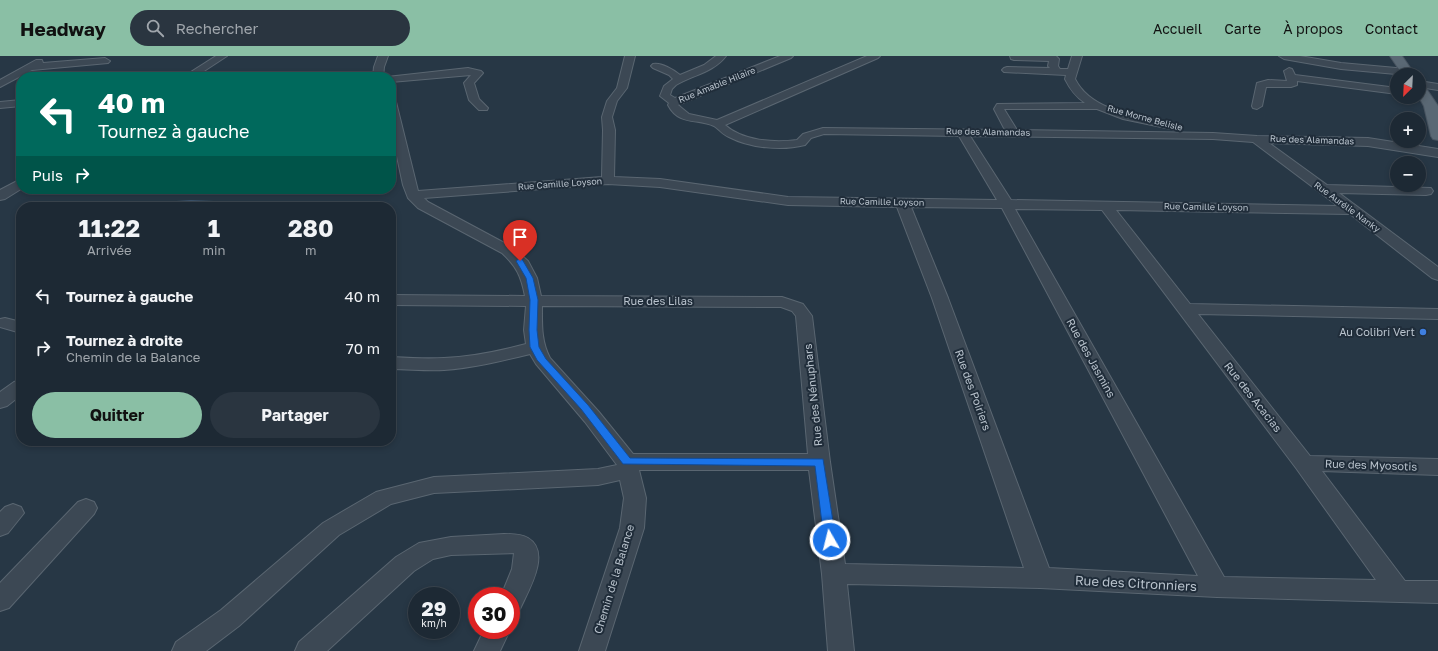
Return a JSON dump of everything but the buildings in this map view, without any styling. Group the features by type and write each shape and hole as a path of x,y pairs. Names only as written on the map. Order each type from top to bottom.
{"main road":[{"path":"1396,56 1404,68"},
{"path":"1426,98 1434,108 1438,136"}],"street":[{"path":"21,72 48,56"},
{"path":"196,72 222,56"},
{"path":"379,72 383,56"},
{"path":"608,180 609,130 607,117 612,101 622,88 630,56"},
{"path":"676,101 667,98 665,94 669,86 679,79 706,68 716,62 721,56"},
{"name":"Rue Amable Hilaire","path":"718,124 694,119 679,113 674,109 673,105 676,101 788,56"},
{"path":"718,124 875,56"},
{"path":"1014,57 1043,56 1054,58 1053,66 1057,72"},
{"path":"1077,56 1070,79 1075,89 1079,93"},
{"path":"1283,56 1341,66 1390,71"},
{"path":"1257,106 1261,85 1293,83 1283,56"},
{"path":"30,67 105,61"},
{"path":"656,66 672,72 679,79"},
{"path":"1007,70 1071,72"},
{"path":"396,79 474,72 478,73 470,83 474,100 483,108"},
{"path":"0,84 16,75"},
{"path":"1291,77 1390,90"},
{"path":"1426,89 1438,87"},
{"path":"1065,93 1079,93"},
{"name":"Rue Morne Belisle","path":"1079,93 1101,106 1140,119 1182,128 1256,139"},
{"path":"0,105 16,103"},
{"path":"1012,132 999,109 1001,106 1101,106"},
{"path":"396,121 409,185 413,195"},
{"name":"Rue des Alamandas","path":"718,124 720,127 736,136 763,143 780,144 801,143 807,136 823,131 1012,132 1201,135 1256,139 1368,142 1438,153"},
{"name":"Rue des Jasmins","path":"962,132 1006,204 1217,587"},
{"name":"Rue Aurélie Nanky","path":"1256,139 1438,275"},
{"name":"Rue Camille Loyson","path":"413,195 608,180 660,183 788,201 1353,210"},
{"path":"0,196 16,186"},
{"path":"1323,189 1390,190"},
{"name":"Chemin de la Balance","path":"413,195 423,205 508,250 520,261 530,278 534,300 533,330 535,347 542,360 592,417 628,466 635,498 632,528 592,651"},
{"name":"Rue des Poiriers","path":"902,202 940,298 1040,578"},
{"name":"Rue des Acacias","path":"1106,205 1304,463 1398,591"},
{"name":"Rue des Lilas","path":"396,300 782,302"},
{"name":"Rue des Nénuphars","path":"782,302 797,306 801,309 804,316 819,462 834,574 841,651"},
{"path":"1185,309 1438,314"},
{"path":"396,363 442,364 463,362 495,357 535,347"},
{"path":"0,402 16,390"},
{"path":"185,651 230,618 331,529 384,498 434,485 598,477 628,466 819,462"},
{"name":"Rue des Myosotis","path":"1304,463 1438,467"},
{"path":"0,600 86,508"},
{"path":"308,651 405,564 427,550 451,546 504,543 519,544 526,549 528,560 518,587"},
{"name":"Rue des Citronniers","path":"834,574 1040,578 1217,587 1438,592"},
{"path":"487,651 493,639"}],"water":[{"path":"191,200 218,202 162,202"}],"place":[{"name":"Au Colibri Vert","path":"1423,332"}],"route":[{"path":"520,261 530,278 534,300 533,330 535,347 542,360 584,407 627,462 819,462 830,540"}]}
